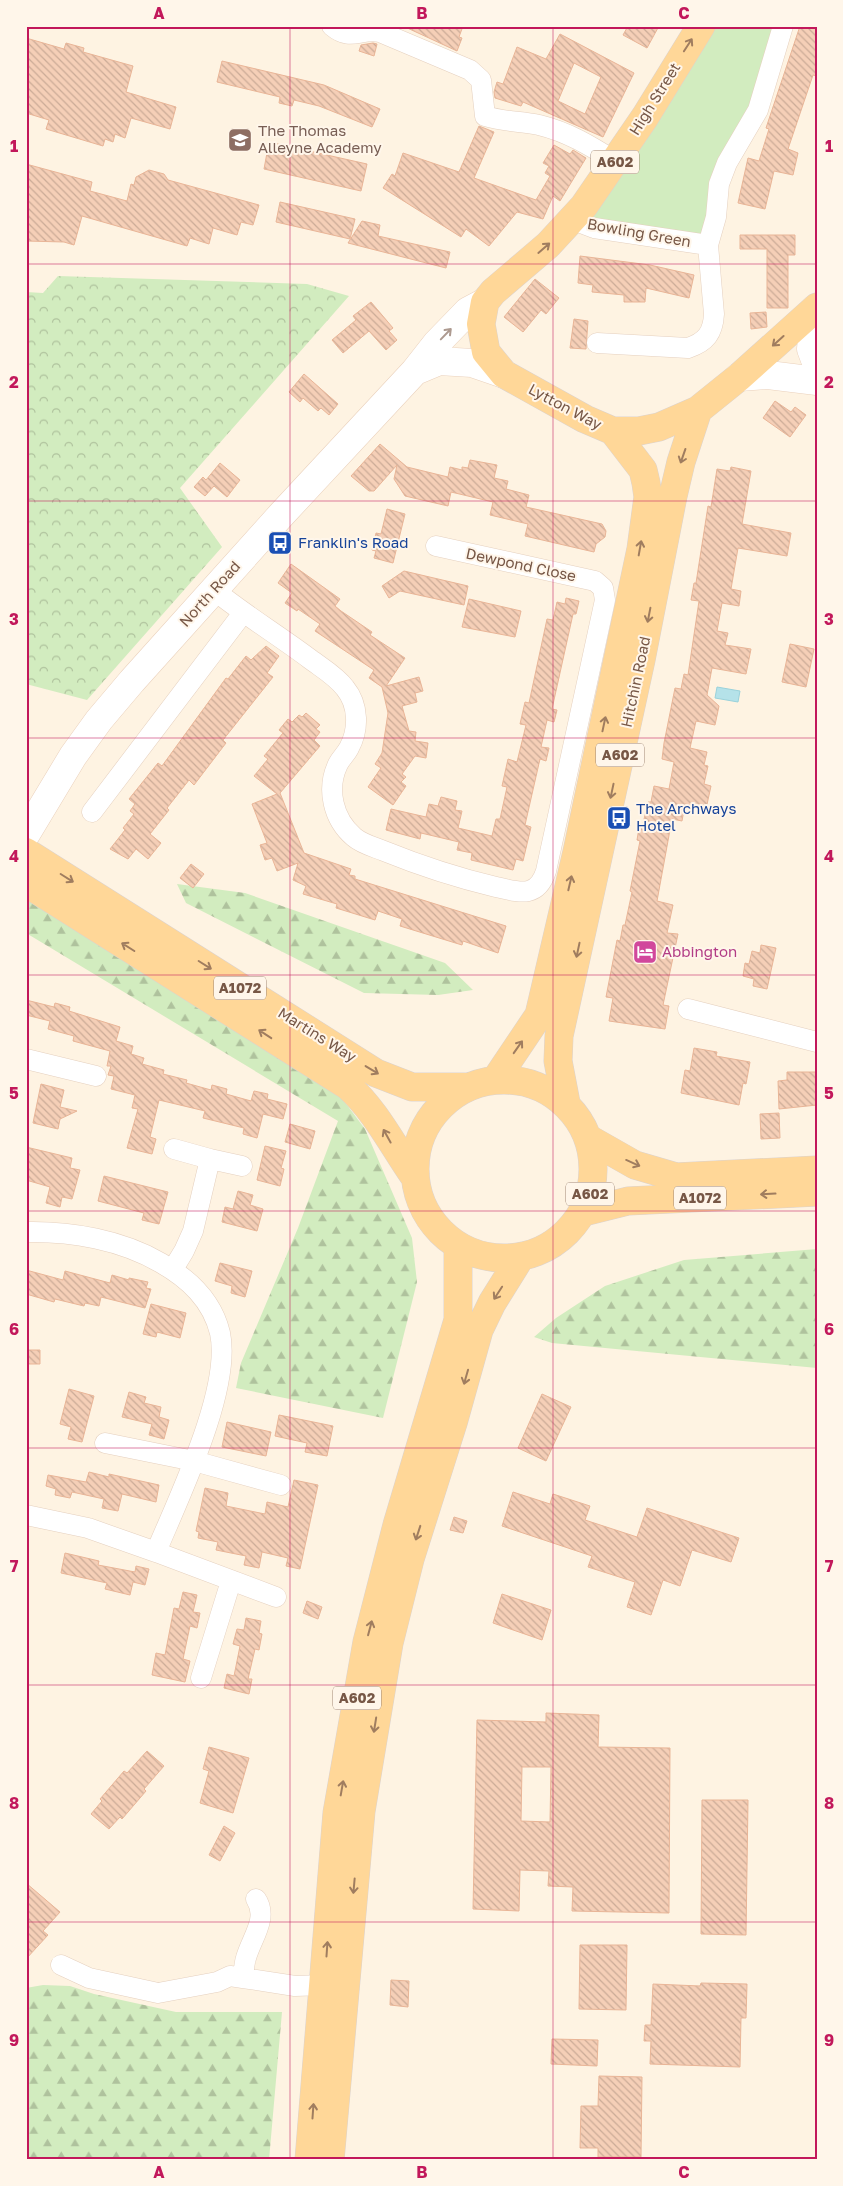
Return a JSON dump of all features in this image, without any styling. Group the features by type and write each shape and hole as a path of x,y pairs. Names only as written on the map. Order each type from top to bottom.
{"main road":[{"name":"High Street","path":"485,302 573,220 616,162 701,26"},
{"name":"North Road","path":"26,834 43,803 99,720 289,506 415,371 437,343 468,311 485,302"},
{"name":"Lytton Way","path":"485,302 481,324 486,352 504,374 585,419 613,431 639,432 654,429 698,410 739,377 816,308"},
{"path":"816,308 811,349 817,365"},
{"name":"North Road","path":"415,371 439,361 472,363 504,374"},
{"path":"739,377 768,375 817,381"},
{"name":"Hitchin Road","path":"566,1103 558,1061 559,1036 641,660 673,496 681,462 698,410"},
{"name":"Hitchin Road","path":"496,1079 539,1016 579,842 640,549 648,497 646,483 643,470 613,431"},
{"name":"Martins Way","path":"26,852 376,1073 412,1087 466,1087"},
{"name":"A1072","path":"26,883 348,1086 363,1099 376,1116 391,1143 414,1176"},
{"name":"A602","path":"496,1079 531,1082 566,1103 590,1140 595,1177 584,1212 568,1234 547,1249 520,1258 481,1256 458,1246 429,1218 419,1197 414,1176 419,1140 435,1111 466,1087 496,1079"},
{"name":"A1072","path":"590,1140 635,1165 676,1177 817,1170"},
{"name":"A1072","path":"584,1212 628,1201 817,1192"},
{"name":"A602","path":"309,2160 337,1813 367,1642 397,1525 458,1320 458,1246"},
{"name":"A602","path":"330,2160 361,1811 389,1644 410,1559 453,1423 479,1330 492,1303 520,1258"}],"street":[{"path":"332,26 342,33 350,35 367,31 380,32 470,70 481,80 485,116 504,122 538,125 569,134 616,162"},
{"path":"708,245 716,217 719,184 723,172 758,110 783,26"},
{"name":"Bowling Green","path":"573,220 594,228 708,245 714,324 709,335 703,341 688,348 597,343"},
{"name":"Dewpond Close","path":"243,613 280,637 327,672 350,694 355,710 356,730 348,750 338,765 332,792 336,812 347,830 363,843 464,879 523,892 532,890 539,884 546,871 605,600 603,588 595,581 436,546"},
{"path":"92,812 243,613 214,590"},
{"path":"688,1009 817,1042"},
{"path":"26,1059 96,1076"},
{"path":"174,1149 242,1166"},
{"path":"172,1269 184,1252 193,1231 210,1159"},
{"path":"26,1232 55,1232 130,1248 172,1269 191,1283 208,1304 220,1334 222,1357 218,1382 194,1461 156,1552"},
{"path":"105,1444 194,1461 281,1484"},
{"path":"26,1515 88,1528 231,1580 267,1590"},
{"path":"201,1678 231,1580"},
{"path":"243,1978 246,1957 258,1929 261,1906 256,1898"},
{"path":"61,1965 89,1978 158,1993 217,1982 230,1976 295,1986 324,1985"}],"green space":[{"path":"714,26 775,26 755,101 702,233 692,237 591,219"},
{"path":"58,276 307,284 349,296 180,488 222,547 87,700 26,684 26,292 43,293"},
{"path":"177,884 245,893 445,963 473,990 438,995 364,993 186,903"},
{"path":"26,897 338,1093 365,1129 412,1238 417,1282 383,1418 236,1388 241,1363 298,1228 338,1121 26,933"},
{"path":"817,1249 817,1368 552,1343 534,1337 556,1318 605,1286 684,1260"},
{"path":"43,1985 70,1986 94,1994 176,2012 282,2012 269,2160 26,2160 26,1988"}],"water":[{"path":"717,687 740,691 738,702 715,698"}],"building":[{"path":"403,26 463,26 459,37 462,38 457,51"},
{"path":"628,26 659,26 647,48 623,35"},
{"path":"800,26 817,26 817,76 813,75 788,149 798,153 793,175 774,171 765,209 738,203 748,158 759,161 769,129 766,128"},
{"path":"560,34 634,73 603,137 523,102 521,106 495,98 494,92 497,82 503,84 517,47 546,59","holes":["574,63 601,77 585,114 558,101"]},
{"path":"26,38 64,49 66,43 84,48 83,52 133,66 126,92 176,107 170,129 131,118 125,138 115,134 113,142 105,139 103,146 46,129 49,120 26,113"},
{"path":"377,44 374,56 359,51 361,45"},
{"path":"222,61 324,85 380,109 372,127 319,106 294,100 292,106 279,103 280,97 217,82"},
{"path":"479,126 494,132 474,178 536,200 550,176 545,173 549,166 543,163 554,145 570,154 573,150 586,158 560,201 553,196 543,219 517,212 489,246 466,229 461,237 383,188 392,174 395,176 403,153 459,172"},
{"path":"269,142 367,164 361,191 264,169"},
{"path":"26,164 92,182 90,191 127,201 131,184 134,185 136,177 149,170 164,174 168,180 259,205 253,225 241,222 237,235 213,228 209,244 190,238 187,246 82,216 74,245 64,242 26,241"},
{"path":"280,202 355,219 350,239 276,222"},
{"path":"362,221 380,225 378,236 450,252 446,268 348,243"},
{"path":"740,235 795,235 795,255 788,255 788,308 767,308 767,249 740,249"},
{"path":"580,256 650,265 694,275 689,298 646,288 645,302 624,302 624,295 592,292 593,285 578,283"},
{"path":"535,279 559,298 546,314 541,310 523,332 504,317"},
{"path":"371,302 393,328 389,331 397,340 386,350 369,331 343,353 332,340 356,320 353,316"},
{"path":"766,312 767,327 751,329 750,313"},
{"path":"574,319 588,321 586,349 570,348"},
{"path":"304,374 338,404 329,415 321,408 318,411 303,398 300,402 289,392"},
{"path":"775,401 791,412 795,407 806,415 790,437 763,418"},
{"path":"380,444 407,467 448,477 450,467 462,470 462,467 468,468 470,460 497,465 494,478 508,481 506,489 529,495 526,507 602,524 606,531 605,537 596,544 594,552 525,536 528,524 490,515 493,502 451,492 448,506 405,496 394,479 397,465 374,491 369,491 351,476"},
{"path":"220,463 240,480 227,497 214,486 205,496 194,487 203,477 206,480"},
{"path":"731,467 751,471 742,524 791,533 787,556 738,548 731,589 741,591 739,606 722,603 717,631 728,633 725,645 751,649 746,674 712,668 707,695 719,706 715,725 696,721 690,748 707,752 704,765 708,766 704,784 711,786 706,809 685,804 682,821 672,819 657,901 673,905 667,933 678,934 663,1005 669,1006 665,1029 609,1021 613,998 606,997 617,940 620,941 632,892 630,891 640,841 637,840 639,828 642,828 648,802 651,802 654,786 669,789 674,762 662,759 664,743 675,688 681,689 684,674 688,675 699,601 691,600 694,583 696,583 708,506 711,507 717,469 730,471"},
{"path":"387,509 405,514 393,563 374,558 376,551 372,550 376,533 381,534"},
{"path":"291,564 340,599 335,606 372,632 370,635 405,658 386,686 419,677 423,691 415,693 417,702 402,706 409,731 416,732 415,741 428,743 426,758 415,756 402,774 406,777 401,782 406,786 393,805 368,787 381,768 375,764 382,753 388,713 382,687 369,678 374,670 315,631 320,624 298,609 297,611 285,603 292,593 278,583"},
{"path":"404,571 468,586 464,605 400,591 389,598 382,586"},
{"path":"566,598 579,601 576,614 573,614 552,709 557,710 554,722 547,720 541,747 549,748 546,761 540,759 525,825 531,827 523,861 516,859 513,870 471,860 472,853 457,850 459,842 421,833 420,839 386,830 391,809 426,817 429,804 438,806 441,797 457,801 455,810 462,811 458,828 492,836 496,819 500,819 507,787 502,786 508,759 517,762 526,725 520,724 525,702 529,703 547,619 553,620 557,602 565,604"},
{"path":"469,599 521,611 515,637 462,627"},
{"path":"790,644 814,649 806,687 782,682"},
{"path":"266,646 279,656 267,673 273,677 223,740 226,743 194,785 189,780 167,808 169,810 150,834 161,843 148,859 136,849 128,859 110,849 125,830 123,828 134,814 130,811 135,804 129,799 158,763 162,766 226,678 228,679 246,656 251,660"},
{"path":"306,713 320,725 316,729 320,732 314,740 320,746 280,793 304,853 351,869 349,875 355,876 355,879 506,926 498,953 463,941 462,945 400,926 402,919 378,911 375,920 336,908 337,904 303,894 306,886 293,880 298,863 277,871 272,858 265,860 260,845 267,843 252,804 277,794 254,776 268,759 264,756 283,733 279,730 288,719 292,722 299,715 302,717"},
{"path":"191,864 204,874 193,888 180,878"},
{"path":"761,945 776,948 767,989 753,986 754,979 743,976 745,963 749,964 752,951 760,953"},
{"path":"26,1000 54,1007 55,1003 70,1007 69,1011 120,1027 116,1041 133,1046 131,1054 144,1058 142,1064 164,1070 163,1074 187,1080 186,1083 211,1090 212,1085 227,1089 226,1094 251,1101 254,1091 268,1094 267,1099 287,1104 283,1119 263,1114 257,1138 243,1134 244,1128 203,1118 205,1111 159,1100 150,1137 156,1139 152,1154 127,1148 138,1109 132,1108 135,1095 111,1089 114,1076 108,1075 111,1066 107,1066 110,1051 73,1041 74,1036 48,1029 50,1021 26,1015"},
{"path":"694,1048 717,1052 716,1056 750,1062 746,1084 743,1083 739,1105 681,1093 685,1070 690,1071"},
{"path":"787,1072 817,1072 817,1105 779,1109 778,1081 787,1080"},
{"path":"41,1084 64,1090 60,1107 77,1111 60,1119 58,1129 33,1123"},
{"path":"779,1113 780,1138 761,1139 760,1114"},
{"path":"290,1124 315,1131 310,1149 285,1142"},
{"path":"265,1146 286,1151 281,1168 284,1169 280,1186 257,1180"},
{"path":"26,1147 72,1158 70,1168 80,1170 72,1199 62,1197 60,1207 46,1203 50,1187 26,1180"},
{"path":"104,1176 168,1192 159,1224 142,1220 144,1213 98,1201"},
{"path":"238,1191 253,1195 250,1205 263,1209 257,1231 222,1222 225,1207 233,1209"},
{"path":"220,1263 252,1271 245,1297 231,1293 232,1286 215,1281"},
{"path":"26,1270 63,1280 65,1271 110,1283 112,1275 129,1280 129,1278 148,1282 146,1288 151,1289 145,1308 101,1297 99,1306 85,1303 84,1306 55,1299 54,1302 26,1294"},
{"path":"151,1304 186,1313 180,1338 157,1332 156,1337 143,1334"},
{"path":"26,1350 40,1350 40,1364 26,1364"},
{"path":"69,1389 94,1396 82,1442 68,1439 71,1427 60,1424"},
{"path":"129,1392 146,1397 144,1403 161,1407 159,1417 169,1420 164,1439 149,1435 152,1424 122,1417"},
{"path":"542,1394 571,1407 546,1461 518,1448"},
{"path":"279,1415 333,1426 327,1456 305,1452 307,1443 275,1436"},
{"path":"227,1422 271,1432 266,1456 222,1447"},
{"path":"89,1472 109,1477 109,1474 159,1485 156,1502 122,1494 118,1511 102,1508 104,1499 72,1492 70,1498 55,1495 56,1489 46,1486 48,1475 86,1482"},
{"path":"294,1480 318,1485 300,1569 286,1566 288,1558 262,1552 259,1568 244,1565 246,1556 216,1550 218,1542 198,1538 199,1532 196,1531 205,1488 228,1493 226,1506 265,1514 267,1502 288,1507"},
{"path":"513,1492 550,1504 553,1494 590,1506 585,1520 637,1537 647,1508 739,1538 731,1562 692,1550 680,1586 663,1580 651,1615 627,1607 635,1582 588,1567 592,1556 502,1526"},
{"path":"454,1517 467,1521 463,1533 450,1530"},
{"path":"65,1553 99,1561 98,1565 135,1572 136,1566 149,1569 145,1585 133,1582 130,1595 105,1589 107,1583 61,1573"},
{"path":"183,1592 197,1595 193,1612 200,1613 197,1628 190,1626 183,1659 190,1661 185,1682 152,1675 156,1653 165,1655 174,1608 179,1609"},
{"path":"502,1594 551,1610 542,1640 493,1623"},
{"path":"307,1601 322,1607 318,1619 303,1613"},
{"path":"246,1618 261,1621 259,1633 262,1634 259,1650 255,1649 248,1679 252,1679 249,1694 224,1688 227,1674 234,1676 240,1646 233,1644 237,1629 244,1630"},
{"path":"546,1713 599,1715 598,1747 670,1748 669,1913 572,1911 573,1887 548,1886 549,1871 520,1870 519,1911 473,1909 477,1720 546,1722","holes":["522,1767 551,1767 550,1822 521,1821"]},
{"path":"209,1747 249,1758 233,1813 200,1803 209,1771 203,1769"},
{"path":"147,1751 164,1766 122,1819 120,1817 109,1829 91,1814 102,1801 100,1799 124,1771 127,1773"},
{"path":"702,1800 748,1800 746,1935 701,1934"},
{"path":"224,1826 235,1833 220,1861 209,1855"},
{"path":"26,1883 60,1912 43,1931 48,1935 26,1959"},
{"path":"580,1945 627,1945 626,2010 579,2009"},
{"path":"391,1980 409,1981 408,2007 390,2005"},
{"path":"701,1983 747,1984 746,2018 741,2018 740,2067 650,2064 651,2041 644,2041 645,2025 651,2025 653,1984 700,1986"},
{"path":"552,2039 598,2040 597,2066 551,2064"},
{"path":"599,2076 642,2077 641,2157 598,2157 598,2148 580,2148 581,2106 598,2106"}],"place":[{"name":"The Thomas Alleyne Academy","path":"240,140"},
{"name":"Franklin's Road","path":"280,543"},
{"name":"The Archways Hotel","path":"619,818"},
{"name":"Abbington","path":"645,952"}]}
